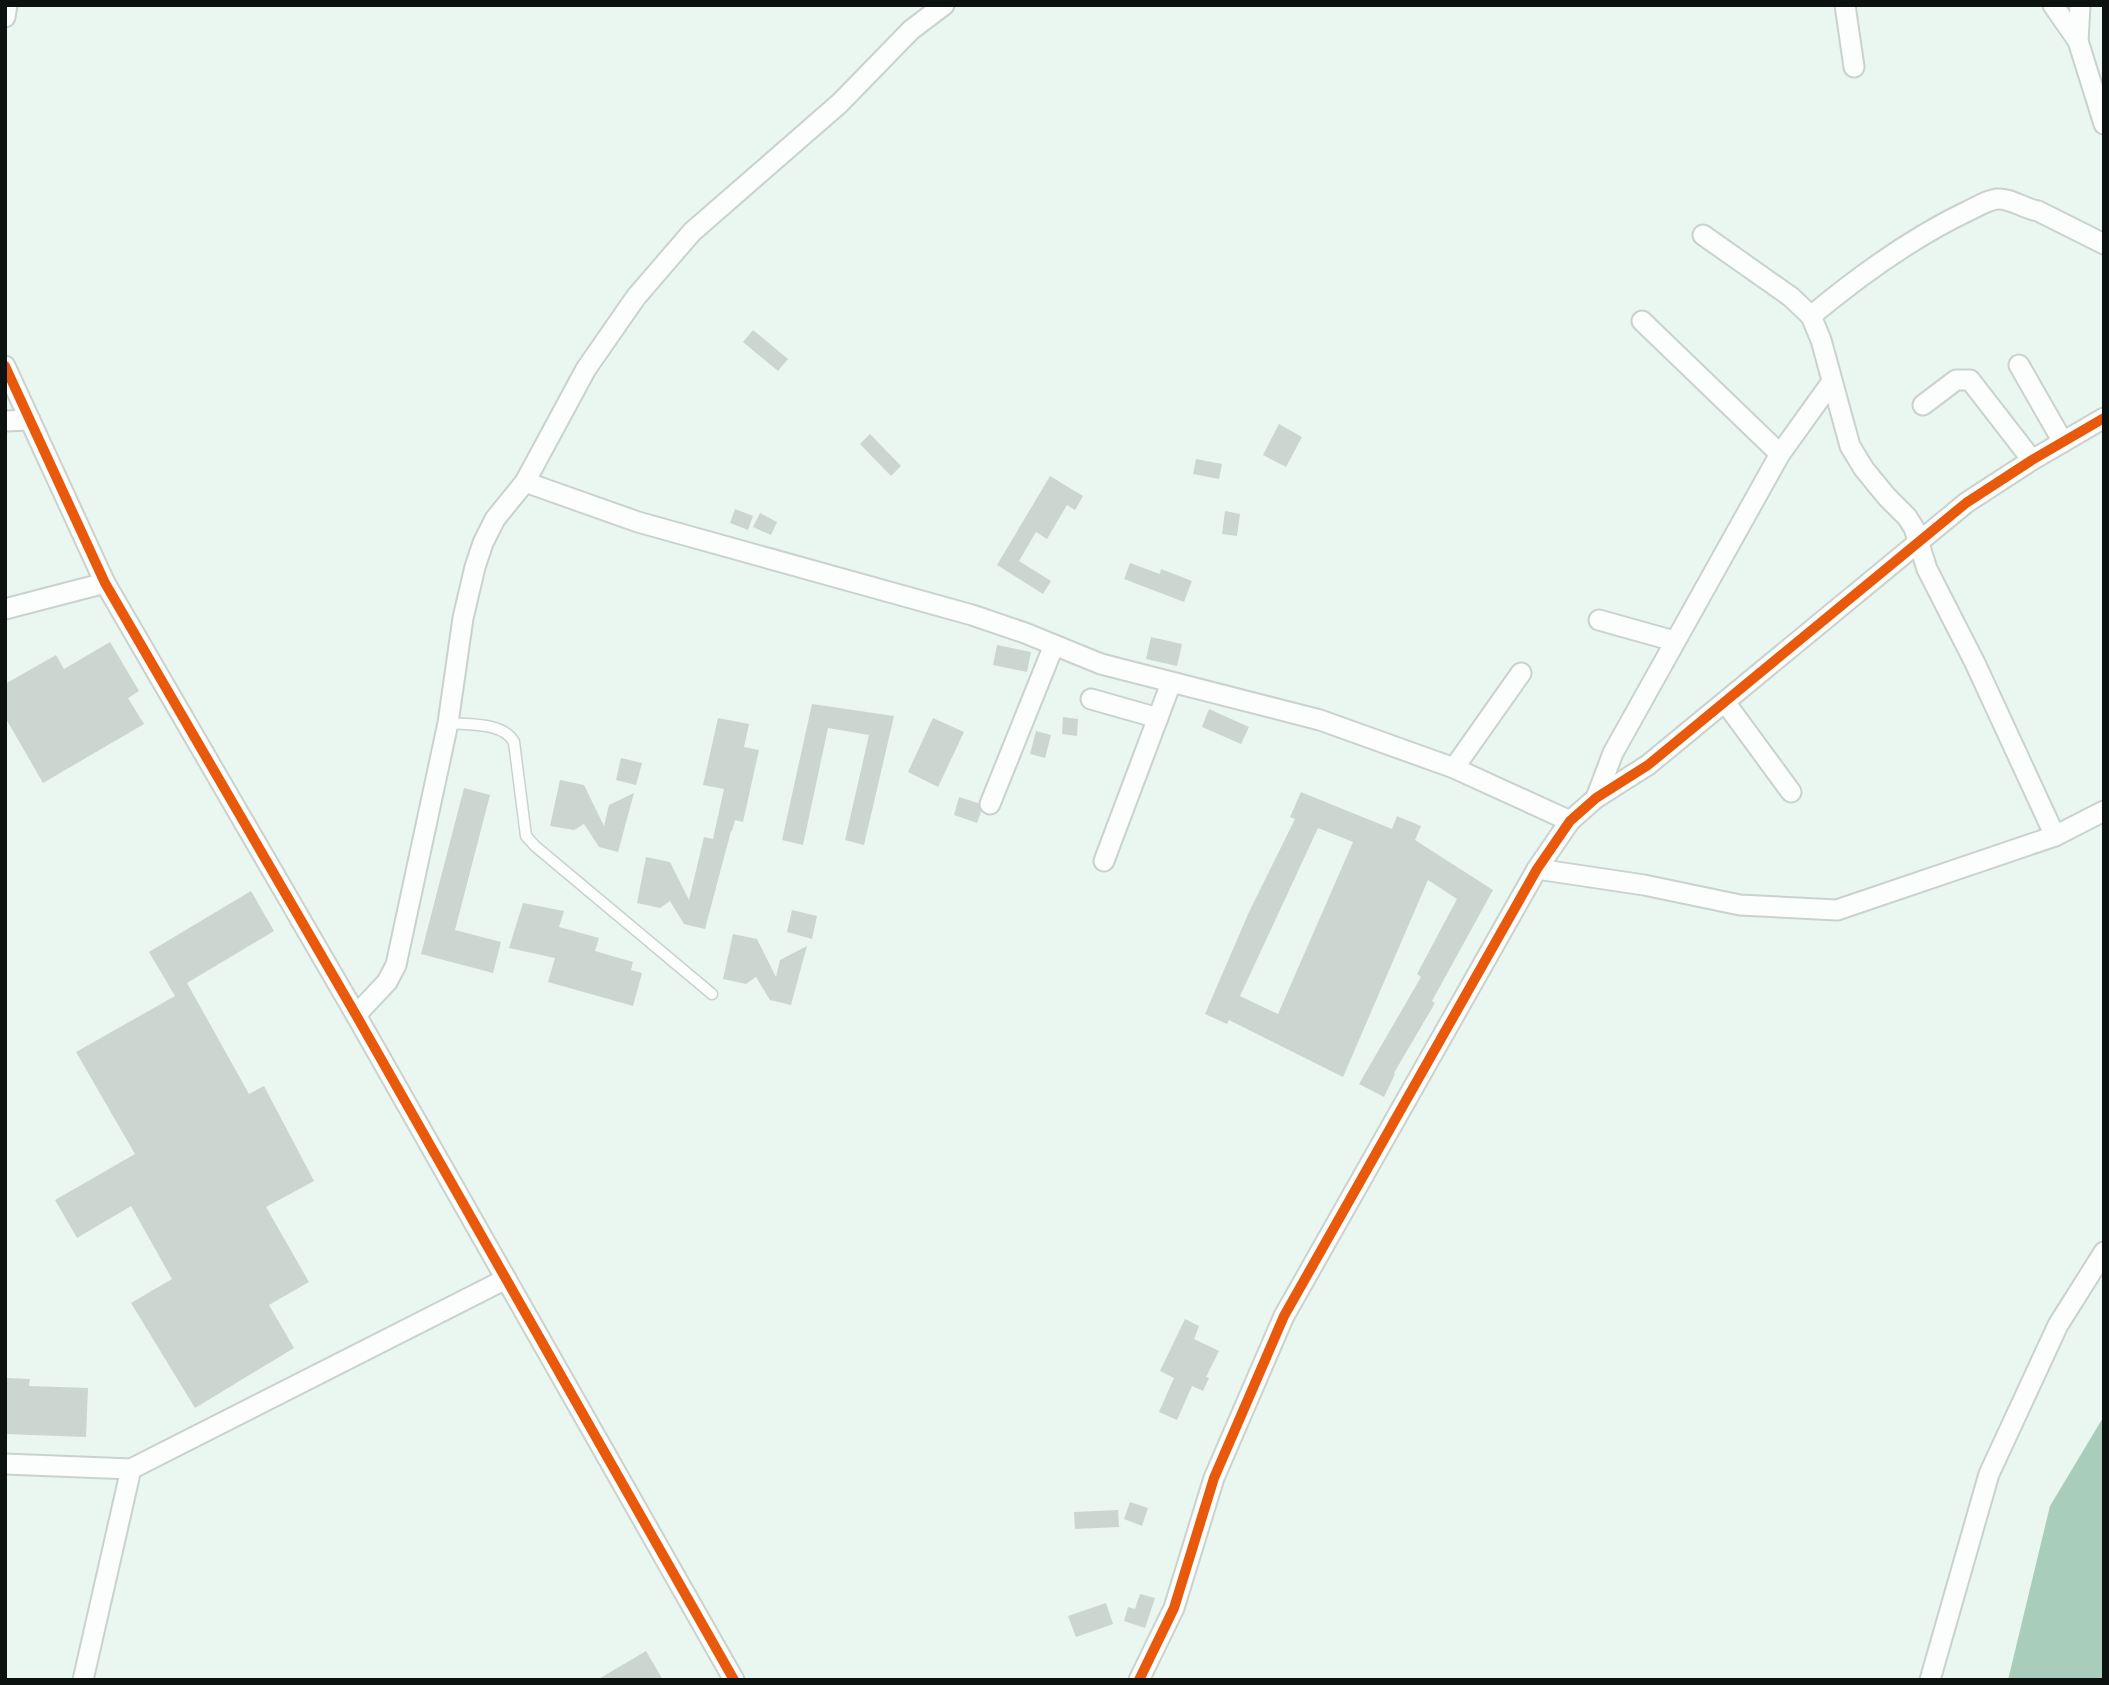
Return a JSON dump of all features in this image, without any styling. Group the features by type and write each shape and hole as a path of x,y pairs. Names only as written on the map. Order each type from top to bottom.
{"street":[{"path":"5,16 7,5"},
{"path":"356,1015 387,982 396,965 448,723 463,618 483,543 495,519 524,482 586,369 636,297 692,232 840,103 911,30 944,5"},
{"path":"1845,5 1854,67"},
{"path":"2053,5 2078,41 2104,124"},
{"path":"2078,41 2080,5"},
{"path":"1811,316 1853,281 1931,230 1992,200 2002,198 2026,209 2038,211 2104,244"},
{"path":"1703,235 1791,297 1811,316 1821,340 1850,446 1887,497 1914,528 1927,569 1975,663 2055,836"},
{"path":"1642,321 1780,454"},
{"path":"2019,365 2063,442"},
{"path":"5,366 105,583 356,1015 734,1680"},
{"path":"1923,405 1956,380 1970,380 2032,460"},
{"path":"1596,798 1613,753 1674,641 1780,454 1831,383"},
{"path":"1139,1680 1174,1608 1214,1478 1284,1316 1537,869 1570,821 1596,798 1648,765 1966,503 2104,418"},
{"path":"5,421 30,420"},
{"path":"524,482 638,522 972,615 1101,664 1320,720 1454,768 1570,821"},
{"path":"5,609 105,583"},
{"path":"1599,620 1674,641"},
{"path":"990,804 1054,645"},
{"path":"1454,768 1521,673"},
{"path":"1104,860 1171,682"},
{"path":"1091,699 1158,719"},
{"path":"1725,702 1791,792"},
{"path":"1537,869 1644,885 1740,905 1837,910 2055,836 2104,811"},
{"path":"1930,1680 1989,1474 2058,1325 2104,1252"},
{"path":"5,1464 131,1469 506,1279"},
{"path":"83,1680 131,1469"}],"lane":[{"path":"448,723 502,729 509,734 514,742 526,836 545,855 712,994"}],"shaded area":[{"path":"2104,1416 2104,1680 2008,1680 2050,1506"}],"building":[{"path":"753,330 788,359 778,371 743,342"},
{"path":"1279,424 1302,437 1286,467 1263,455"},
{"path":"870,434 901,466 891,476 860,444"},
{"path":"1196,459 1222,464 1219,479 1193,474"},
{"path":"1050,476 1083,496 1075,510 1067,505 1047,539 1036,532 1019,561 1051,581 1043,594 997,565"},
{"path":"735,509 753,516 748,530 730,523"},
{"path":"1225,511 1240,514 1237,536 1222,534"},
{"path":"760,513 777,522 771,535 753,527"},
{"path":"1130,563 1160,574 1161,569 1192,581 1184,602 1124,579"},
{"path":"1151,637 1182,644 1177,666 1146,659"},
{"path":"110,642 139,691 128,698 144,724 43,783 5,717 5,684 56,655 64,669"},
{"path":"997,645 1031,652 1027,672 993,665"},
{"path":"812,704 894,716 864,845 845,840 869,735 828,728 803,845 782,840"},
{"path":"1209,709 1249,727 1241,744 1202,727"},
{"path":"1063,717 1078,719 1077,736 1062,734"},
{"path":"718,718 749,724 744,747 759,750 743,822 735,820 731,831 705,929 684,924 670,901 660,908 637,903 646,857 670,862 689,900 704,837 713,839 724,789 703,785"},
{"path":"933,718 964,732 938,787 908,772"},
{"path":"1036,731 1051,735 1045,758 1030,754"},
{"path":"621,758 642,763 636,785 616,780"},
{"path":"560,780 584,785 604,826 609,805 634,793 618,852 599,847 584,824 574,830 550,826"},
{"path":"464,788 490,795 455,930 501,942 493,973 421,954"},
{"path":"1301,792 1392,829 1397,816 1421,826 1415,840 1493,890 1432,1001 1435,1003 1394,1073 1384,1097 1359,1084 1421,977 1417,974 1457,899 1428,880 1343,1077 1229,1020 1227,1024 1205,1014 1249,912 1295,819 1290,817","holes":["1318,828 1353,842 1278,1014 1240,996"]},
{"path":"959,797 978,803 981,812 977,823 954,815"},
{"path":"251,891 274,931 187,983 249,1094 264,1086 314,1181 266,1207 309,1282 269,1305 294,1348 195,1408 131,1303 172,1279 131,1206 77,1238 55,1200 135,1154 76,1052 175,996 149,952"},
{"path":"523,903 564,911 559,927 599,938 595,951 633,962 631,970 642,973 633,1006 548,982 555,958 509,948"},
{"path":"792,910 817,916 812,939 787,932"},
{"path":"733,934 757,939 776,977 780,960 807,946 791,1005 770,1000 756,977 746,984 723,979"},
{"path":"1185,1319 1199,1326 1194,1339 1219,1351 1206,1377 1209,1378 1203,1391 1192,1386 1177,1420 1159,1412 1174,1378 1160,1371"},
{"path":"7,1378 30,1379 29,1386 88,1388 86,1437 5,1434"},
{"path":"1130,1502 1148,1508 1142,1526 1124,1519"},
{"path":"1118,1510 1119,1527 1075,1529 1074,1512"},
{"path":"1140,1594 1155,1598 1145,1628 1124,1621 1128,1607 1135,1609"},
{"path":"1106,1603 1113,1624 1076,1637 1068,1616"},
{"path":"646,1651 663,1680 597,1680"}],"cycle path":[{"path":"5,366 105,583 356,1015 734,1680"},
{"path":"1139,1680 1174,1608 1214,1478 1284,1316 1537,869 1570,821 1596,798 1648,765 1966,503 2104,418"}]}
